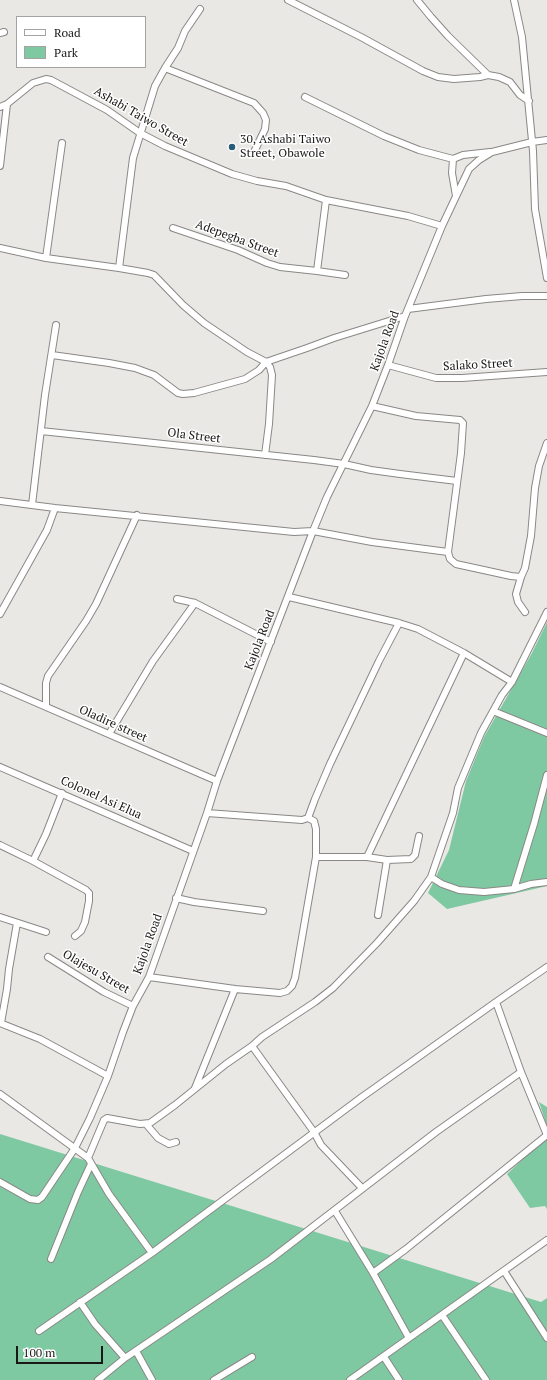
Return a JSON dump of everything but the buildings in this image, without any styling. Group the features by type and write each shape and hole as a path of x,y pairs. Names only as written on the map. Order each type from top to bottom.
{"street":[{"path":"288,0 361,37 423,71 438,77 454,79 488,75 499,77 510,82 520,95 528,101"},
{"path":"418,0 448,36 488,75"},
{"path":"514,0 522,37 532,142 535,209 547,278"},
{"path":"119,268 133,158 140,133 155,86 178,48 185,32 200,9"},
{"path":"165,68 254,103 263,113 266,120 265,128 255,150"},
{"name":"Ashabi Taiwo Street","path":"0,107 7,104 33,83 46,78 108,110 140,133 183,154 232,174 257,181 286,186 326,200 408,216 442,226"},
{"path":"306,97 384,136 419,150 453,159 463,155 492,152"},
{"path":"0,166 7,104"},
{"name":"Kajola Road","path":"0,1182 30,1199 38,1200 42,1197 75,1148 90,1118 108,1076 133,1006 149,977 194,851 217,781 272,642 313,531 327,497 372,406 405,316 442,226 469,169 479,160 492,152 532,142 547,140"},
{"path":"46,258 62,143"},
{"path":"453,159 452,173 456,196"},
{"path":"317,271 326,200"},
{"name":"Adepegba Street","path":"173,228 238,250 267,264 345,275"},
{"path":"0,248 46,258 119,268 154,275 183,305 204,323 247,352 266,362 270,367 272,375 270,417 265,455"},
{"path":"408,309 486,299 547,296"},
{"path":"52,355 135,368 154,375 178,393 194,393 245,379 259,370 266,362 334,338 405,316"},
{"path":"32,505 56,325"},
{"name":"Salako Street","path":"388,365 436,378 462,378 547,372"},
{"path":"372,406 416,416 460,420 464,423 462,453 448,552 450,559 456,564 521,577"},
{"name":"Ola Street","path":"41,431 344,464 378,471 457,481"},
{"path":"525,612 518,602 516,594 525,568 531,536 535,488 539,466 547,443"},
{"path":"0,501 294,532 313,531 372,542 448,552"},
{"path":"0,614 47,530 55,508"},
{"path":"46,706 46,684 48,676 96,604 137,515"},
{"path":"289,597 399,623 418,629 464,653 512,682"},
{"path":"177,599 195,603 272,642"},
{"path":"109,734 153,661 195,603"},
{"path":"88,1158 106,1118 146,1124 156,1119 262,1037 315,1002 333,988 414,901 431,877 453,813 458,788 481,733 512,682 547,612"},
{"path":"308,818 328,770 379,661 399,623"},
{"path":"367,857 464,653"},
{"name":"Oladire street","path":"0,687 217,781"},
{"path":"493,711 547,733"},
{"name":"Colonel Asi Elua","path":"0,767 194,851"},
{"path":"514,889 547,775"},
{"path":"33,861 46,834 62,793"},
{"path":"149,977 235,989 280,993 287,991 292,986 295,978 307,916 316,857 316,829 314,821 308,818 302,820 207,812"},
{"path":"316,857 367,857 387,860 411,859 415,856 420,836"},
{"path":"0,845 33,861 89,893 89,902 85,922 81,931 75,936"},
{"path":"378,915 387,860"},
{"path":"431,877 442,884 458,890 484,892 514,889 531,884 547,882"},
{"path":"176,898 194,902 263,910"},
{"path":"0,917 46,932"},
{"path":"17,923 9,969 8,988 0,1023 40,1039 108,1076"},
{"name":"Olajesu Street","path":"48,957 104,992 133,1006"},
{"path":"39,1331 152,1253 314,1132 547,967"},
{"path":"195,1089 235,989"},
{"path":"373,1272 406,1249 547,1135 521,1072 496,1002"},
{"path":"252,1046 314,1132 321,1145 362,1188"},
{"path":"98,1380 125,1358 272,1259 436,1132 521,1072"},
{"path":"0,1094 88,1158 109,1194 152,1253"},
{"path":"146,1124 158,1138 169,1144 176,1142"},
{"path":"51,1259 91,1164"},
{"path":"335,1211 373,1272 409,1338"},
{"path":"350,1380 547,1240"},
{"path":"504,1271 547,1338"},
{"path":"80,1302 95,1324 125,1358"},
{"path":"442,1315 486,1380"},
{"path":"136,1351 152,1380"},
{"path":"214,1380 252,1357"},
{"path":"384,1357 399,1380"}],"green space":[{"path":"547,622 547,886 447,909 428,893 449,850 466,781 484,737 532,653"},
{"path":"539,1102 547,1107 547,1126"},
{"path":"0,1134 541,1302 547,1298 547,1380 0,1380"},
{"path":"547,1137 547,1209 545,1206 530,1208 507,1174"}],"place":[{"name":"30, Ashabi Taiwo Street, Obawole","path":"232,147"}]}
